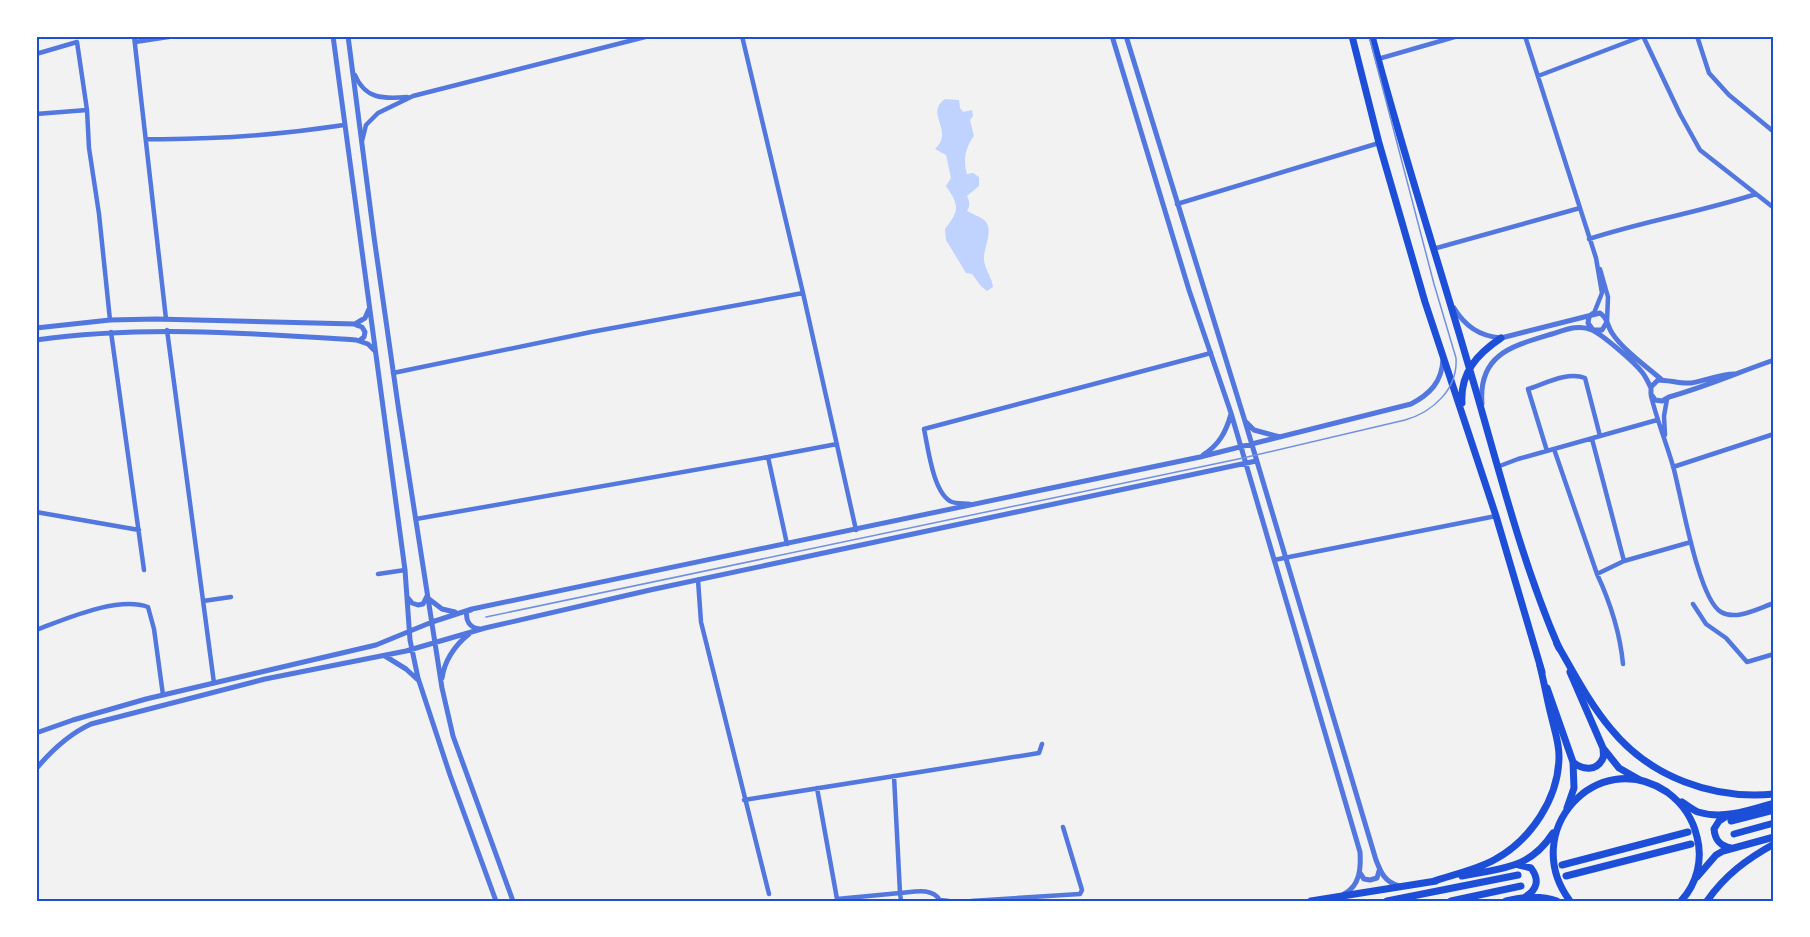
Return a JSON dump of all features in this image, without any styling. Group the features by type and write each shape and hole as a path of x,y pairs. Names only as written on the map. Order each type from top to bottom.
{"main road":[{"path":"1311,901 1413,885 1516,865 1535,856 1548,841 1567,808 1574,788 1573,762 1540,666 1496,516 1443,358 1379,143 1352,36"},
{"path":"1372,36 1497,467 1557,644 1603,748 1620,768 1642,782 1663,790 1697,812 1729,818 1774,810"},
{"path":"1464,417 1461,395 1465,375 1480,354 1501,338"},
{"path":"1557,644 1592,703 1616,736 1639,757 1665,775 1723,793 1758,796 1774,794"},
{"path":"1434,881 1494,861 1515,846 1530,831 1548,803 1557,777 1559,755 1540,666"},
{"path":"1573,762 1579,768 1595,767 1603,758 1603,748"},
{"path":"1567,808 1577,798 1601,784 1621,780 1642,782"},
{"path":"1663,790 1682,806 1694,826 1699,858 1694,882"},
{"path":"1737,847 1725,847 1717,841 1714,829 1716,824 1774,803"},
{"path":"1734,834 1774,823"},
{"path":"1556,829 1552,862 1558,883 1570,901"},
{"path":"1562,865 1688,832"},
{"path":"1684,899 1694,882 1716,855 1722,851 1774,837"},
{"path":"1566,876 1691,844"},
{"path":"1707,901 1721,882 1732,872 1748,859 1774,844"},
{"path":"1516,865 1527,866 1535,873 1536,886 1525,897"},
{"path":"1388,901 1518,875"},
{"path":"1451,901 1521,886"},
{"path":"1506,901 1525,897 1542,897 1557,901"}],"street":[{"path":"166,319 134,39 175,36"},
{"path":"333,36 405,570 412,650 420,683 450,775 496,901"},
{"path":"348,36 393,374 441,683 453,736 513,901"},
{"path":"351,65 359,86 373,96 393,98 413,96 649,36"},
{"path":"742,36 856,530"},
{"path":"1112,36 1189,290 1231,413 1360,852 1360,873 1356,882 1348,892 1335,898"},
{"path":"1126,36 1318,661 1379,868 1383,877 1397,886 1413,885"},
{"path":"1378,58 1458,36"},
{"path":"1484,418 1482,389 1485,376 1492,362 1502,353 1520,344 1570,329 1583,327 1602,330 1607,322 1607,290 1603,274 1589,239 1524,36"},
{"path":"1538,75 1643,36 1700,150 1774,208"},
{"path":"1697,36 1709,73 1729,95 1774,132"},
{"path":"36,54 77,42 87,110 89,148 99,214 110,320"},
{"path":"362,144 366,125 378,113 413,96"},
{"path":"36,114 87,110"},
{"path":"146,139 236,137 344,125"},
{"path":"1177,204 1379,143"},
{"path":"1589,239 1726,204 1756,194"},
{"path":"1433,249 1580,208"},
{"path":"1596,258 1602,293 1599,304 1588,320 1589,326 1637,367 1643,374 1653,398 1658,401 1720,382 1734,374 1774,360"},
{"path":"393,374 591,333 803,293"},
{"path":"1449,299 1468,326 1485,335 1501,338 1594,313 1603,314 1616,338 1671,388 1664,424 1666,444"},
{"path":"355,324 365,318 370,308"},
{"path":"36,328 110,320 166,319 355,324 364,329 365,334 360,340"},
{"path":"36,340 111,332 167,330 360,340 376,352"},
{"path":"167,330 214,682"},
{"path":"111,332 144,570"},
{"path":"977,504 952,502 944,495 936,483 924,429 1211,354"},
{"path":"36,733 163,695 358,650 472,609 1200,458 1411,404 1436,386 1443,358"},
{"path":"1734,374 1692,383 1655,382 1651,391 1657,420 1673,467 1690,542 1709,600 1726,615 1736,615 1774,603"},
{"path":"1547,451 1528,389 1570,376 1578,375 1585,378 1600,436"},
{"path":"1200,458 1218,443 1225,433 1231,413"},
{"path":"1244,418 1254,430 1282,437"},
{"path":"1497,467 1657,420"},
{"path":"1673,467 1774,434"},
{"path":"1593,439 1624,561"},
{"path":"416,519 837,444"},
{"path":"1554,449 1605,592 1621,643 1623,664"},
{"path":"768,457 787,544"},
{"path":"36,769 50,752 91,724 152,708 296,672 412,650 485,628 698,580 1256,461"},
{"path":"36,512 139,530"},
{"path":"1274,560 1496,516"},
{"path":"1597,574 1624,561 1690,542"},
{"path":"378,574 405,570"},
{"path":"698,580 701,622 769,894"},
{"path":"407,596 412,603 418,605 423,604 428,595"},
{"path":"428,595 442,609 459,613"},
{"path":"203,601 231,597"},
{"path":"36,630 93,609 138,603 148,607 154,629 163,695"},
{"path":"1693,604 1706,624 1726,638 1747,662 1774,654"},
{"path":"472,609 467,611 466,617 472,627 485,628"},
{"path":"396,638 409,621"},
{"path":"441,683 447,659 454,648 471,632"},
{"path":"383,655 406,669 420,683"},
{"path":"744,800 1039,753 1042,744"},
{"path":"894,776 901,901"},
{"path":"817,788 837,899 931,892 936,894 940,900 949,901"},
{"path":"971,901 1080,894 1082,890 1063,827"},
{"path":"1360,873 1364,879 1374,879 1377,878 1379,868"}],"water":[{"path":"945,99 959,100 963,112 972,110 973,116 970,120 974,136 967,150 965,164 967,174 973,173 979,177 979,186 967,196 969,207 967,211 984,220 988,228 984,260 993,287 987,291 972,274 966,273 946,240 945,229 956,207 946,186 951,178 946,155 935,149 942,135 937,110"}],"tram line":[{"path":"486,617 1243,458 1405,420 1425,411 1442,398 1448,389 1456,369 1456,358 1434,284 1369,36"}]}
